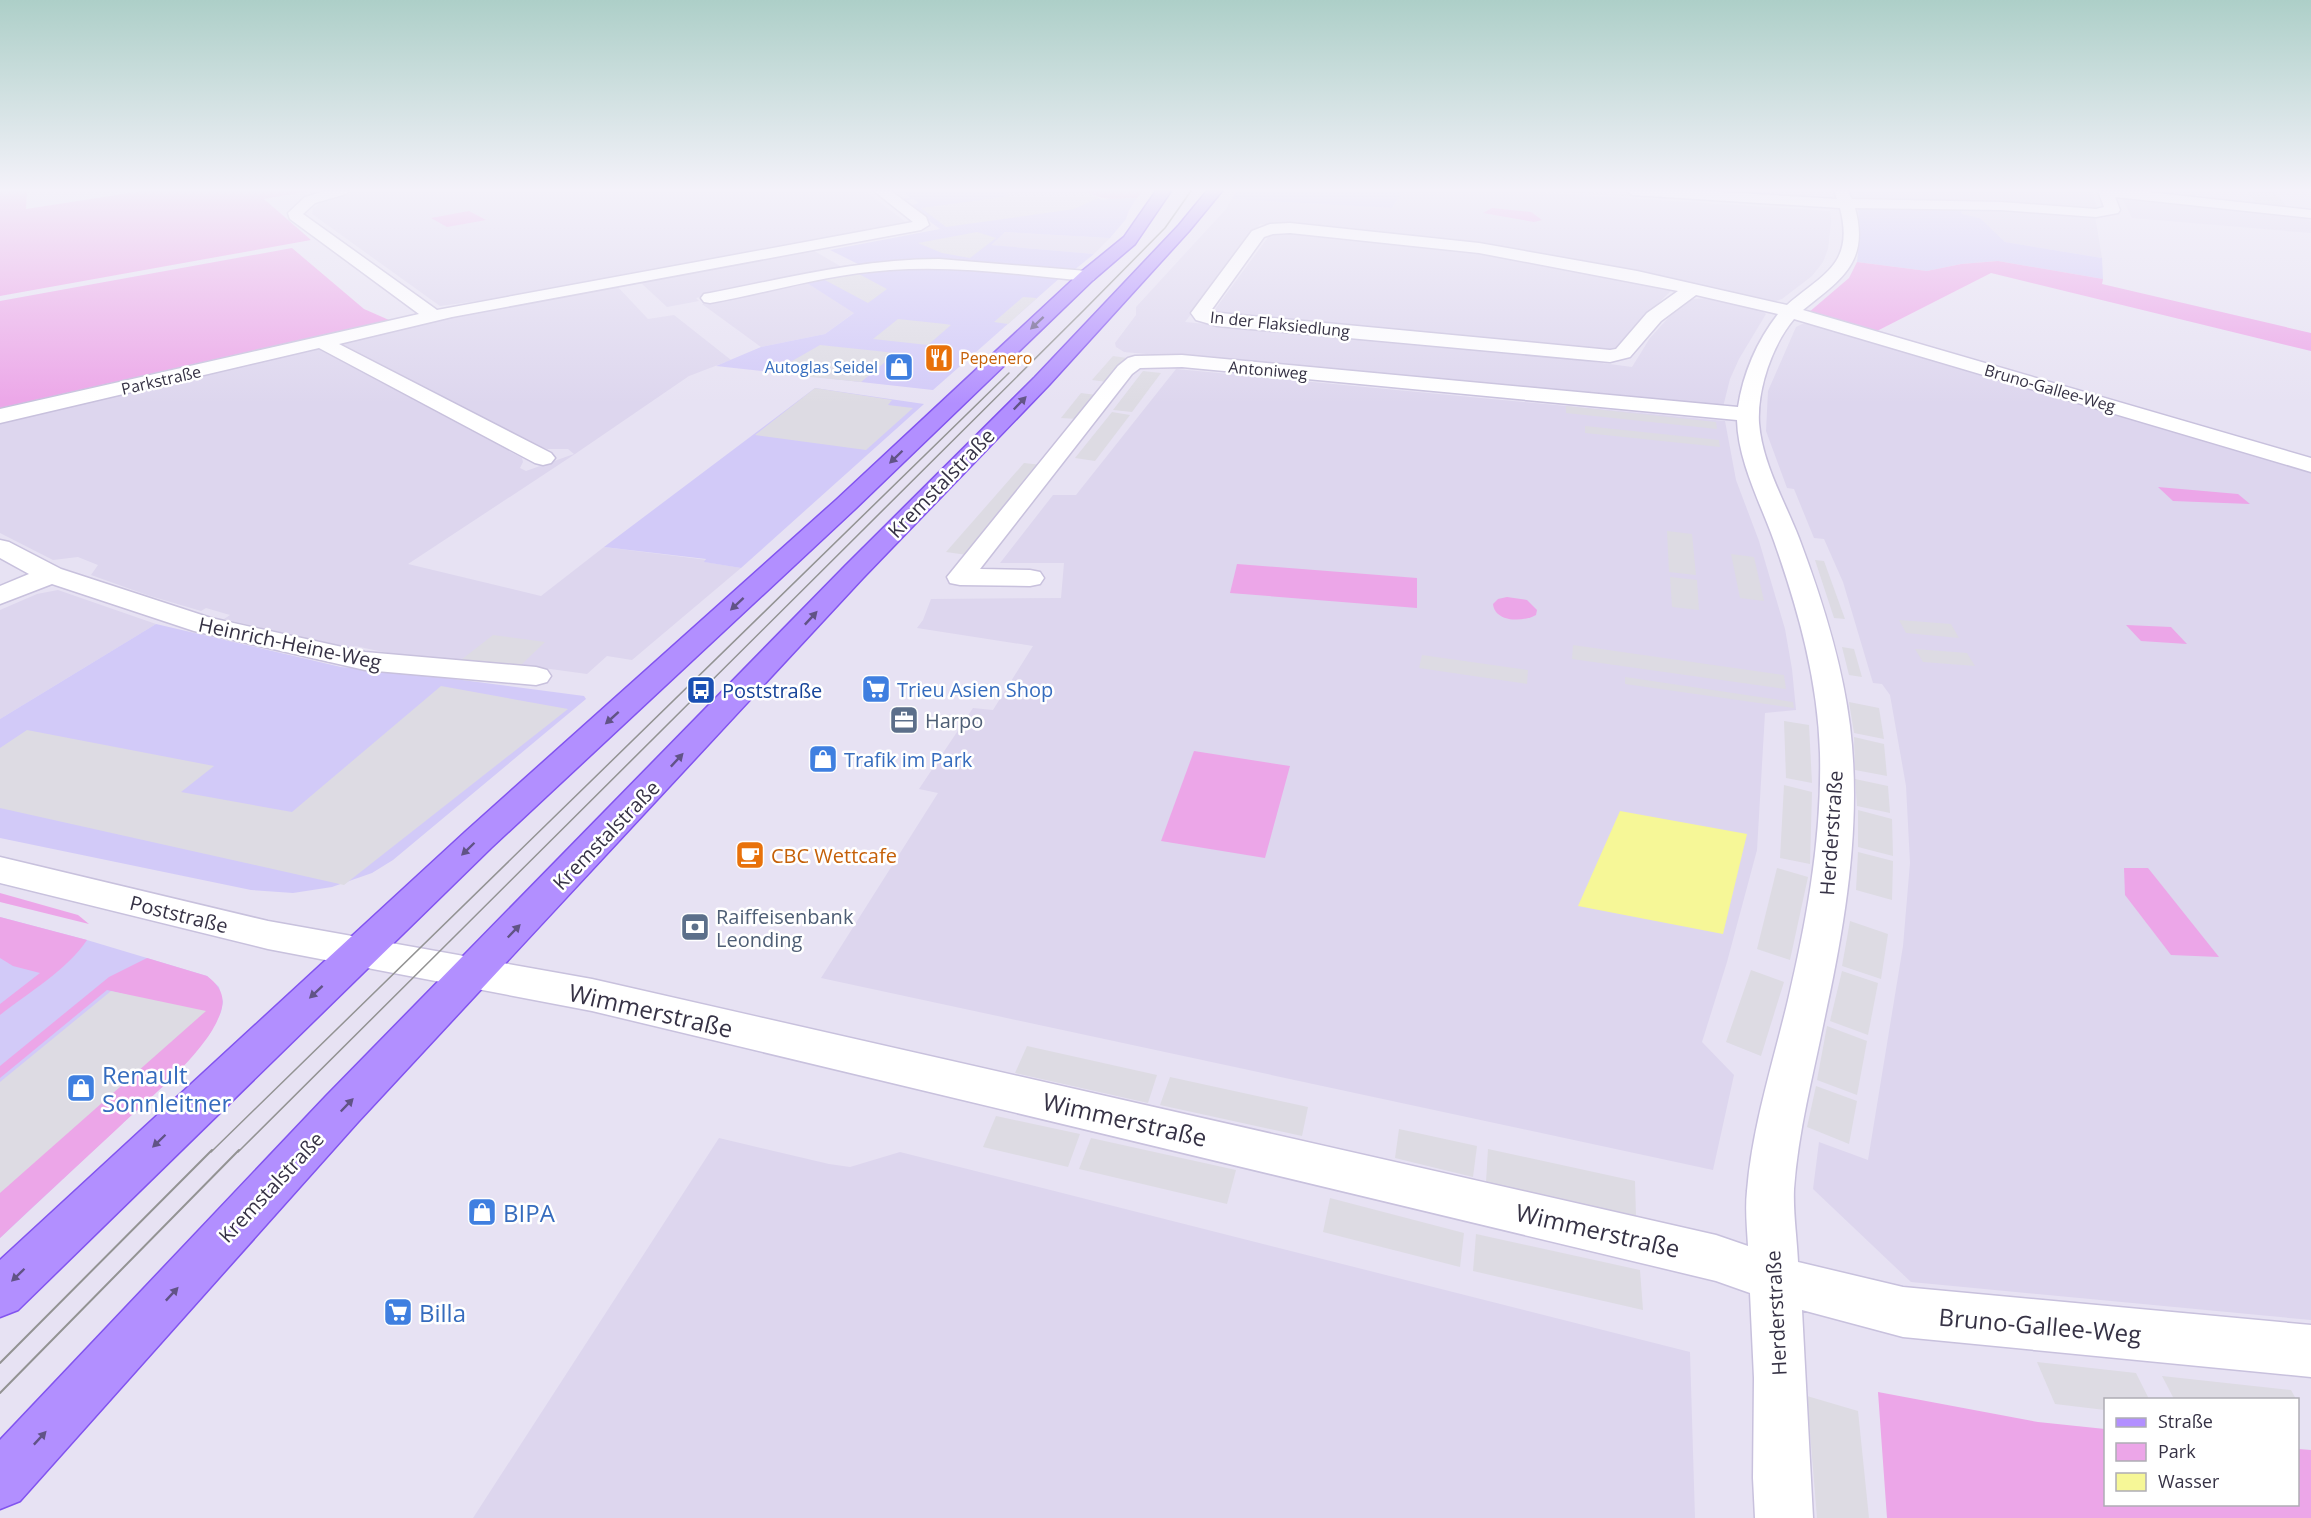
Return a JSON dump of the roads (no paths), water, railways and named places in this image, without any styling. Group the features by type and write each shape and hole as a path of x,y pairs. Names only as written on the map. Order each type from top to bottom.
{"main road":[{"path":"0,1293 359,952 845,505 1104,262"},
{"name":"Kremstalstraße","path":"0,1481 342,1109 854,572 1042,381 1153,262"}],"street":[{"path":"359,262 434,316"},
{"name":"Parkstraße","path":"0,416 434,316 727,262"},
{"path":"841,262 856,270"},
{"name":"In der Flaksiedlung","path":"1238,262 1200,313 1202,316 1217,320 1610,356 1623,353 1654,317 1693,289"},
{"name":"In der Flaksiedlung","path":"1557,262 1637,276 1790,312"},
{"name":"Herderstraße","path":"1784,1518 1780,1363 1770,1190 1786,1091 1814,972 1829,891 1836,817 1836,752 1820,647 1790,549 1753,448 1747,414 1754,379 1775,336 1790,312 1833,278 1844,262"},
{"path":"710,298 891,265 942,264 1087,276"},
{"name":"Bruno-Gallee-Weg","path":"1790,312 2311,465"},
{"path":"323,343 543,458"},
{"name":"Antoniweg","path":"1029,578 960,577 1125,370 1135,362 1182,361 1747,414"},
{"name":"Heinrich-Heine-Weg","path":"0,548 51,574 190,622 349,658 536,676"},
{"path":"0,596 51,574"},
{"name":"Poststraße","path":"0,870 268,935 473,973"},
{"name":"Wimmerstraße","path":"473,973 592,995 918,1070 1716,1258 1774,1277"},
{"name":"Bruno-Gallee-Weg","path":"1774,1277 1903,1312 2311,1351"}],"water":[{"path":"1620,811 1747,834 1723,934 1578,906"}],"tram line":[{"path":"238,1152 1132,262"},
{"path":"211,1152 1009,373"},
{"path":"0,1363 212,1150"},
{"path":"0,1393 239,1150"}],"place":[{"name":"Pepenero","path":"939,358"},
{"name":"Autoglas Seidel","path":"899,367"},
{"name":"Trieu Asien Shop","path":"876,689"},
{"name":"Poststraße","path":"701,690"},
{"name":"Harpo","path":"904,720"},
{"name":"Trafik im Park","path":"823,759"},
{"name":"CBC Wettcafe","path":"750,855"},
{"name":"Raiffeisenbank Leonding","path":"695,927"},
{"name":"Renault Sonnleitner","path":"81,1088"},
{"name":"BIPA","path":"482,1212"},
{"name":"Billa","path":"398,1312"}]}
